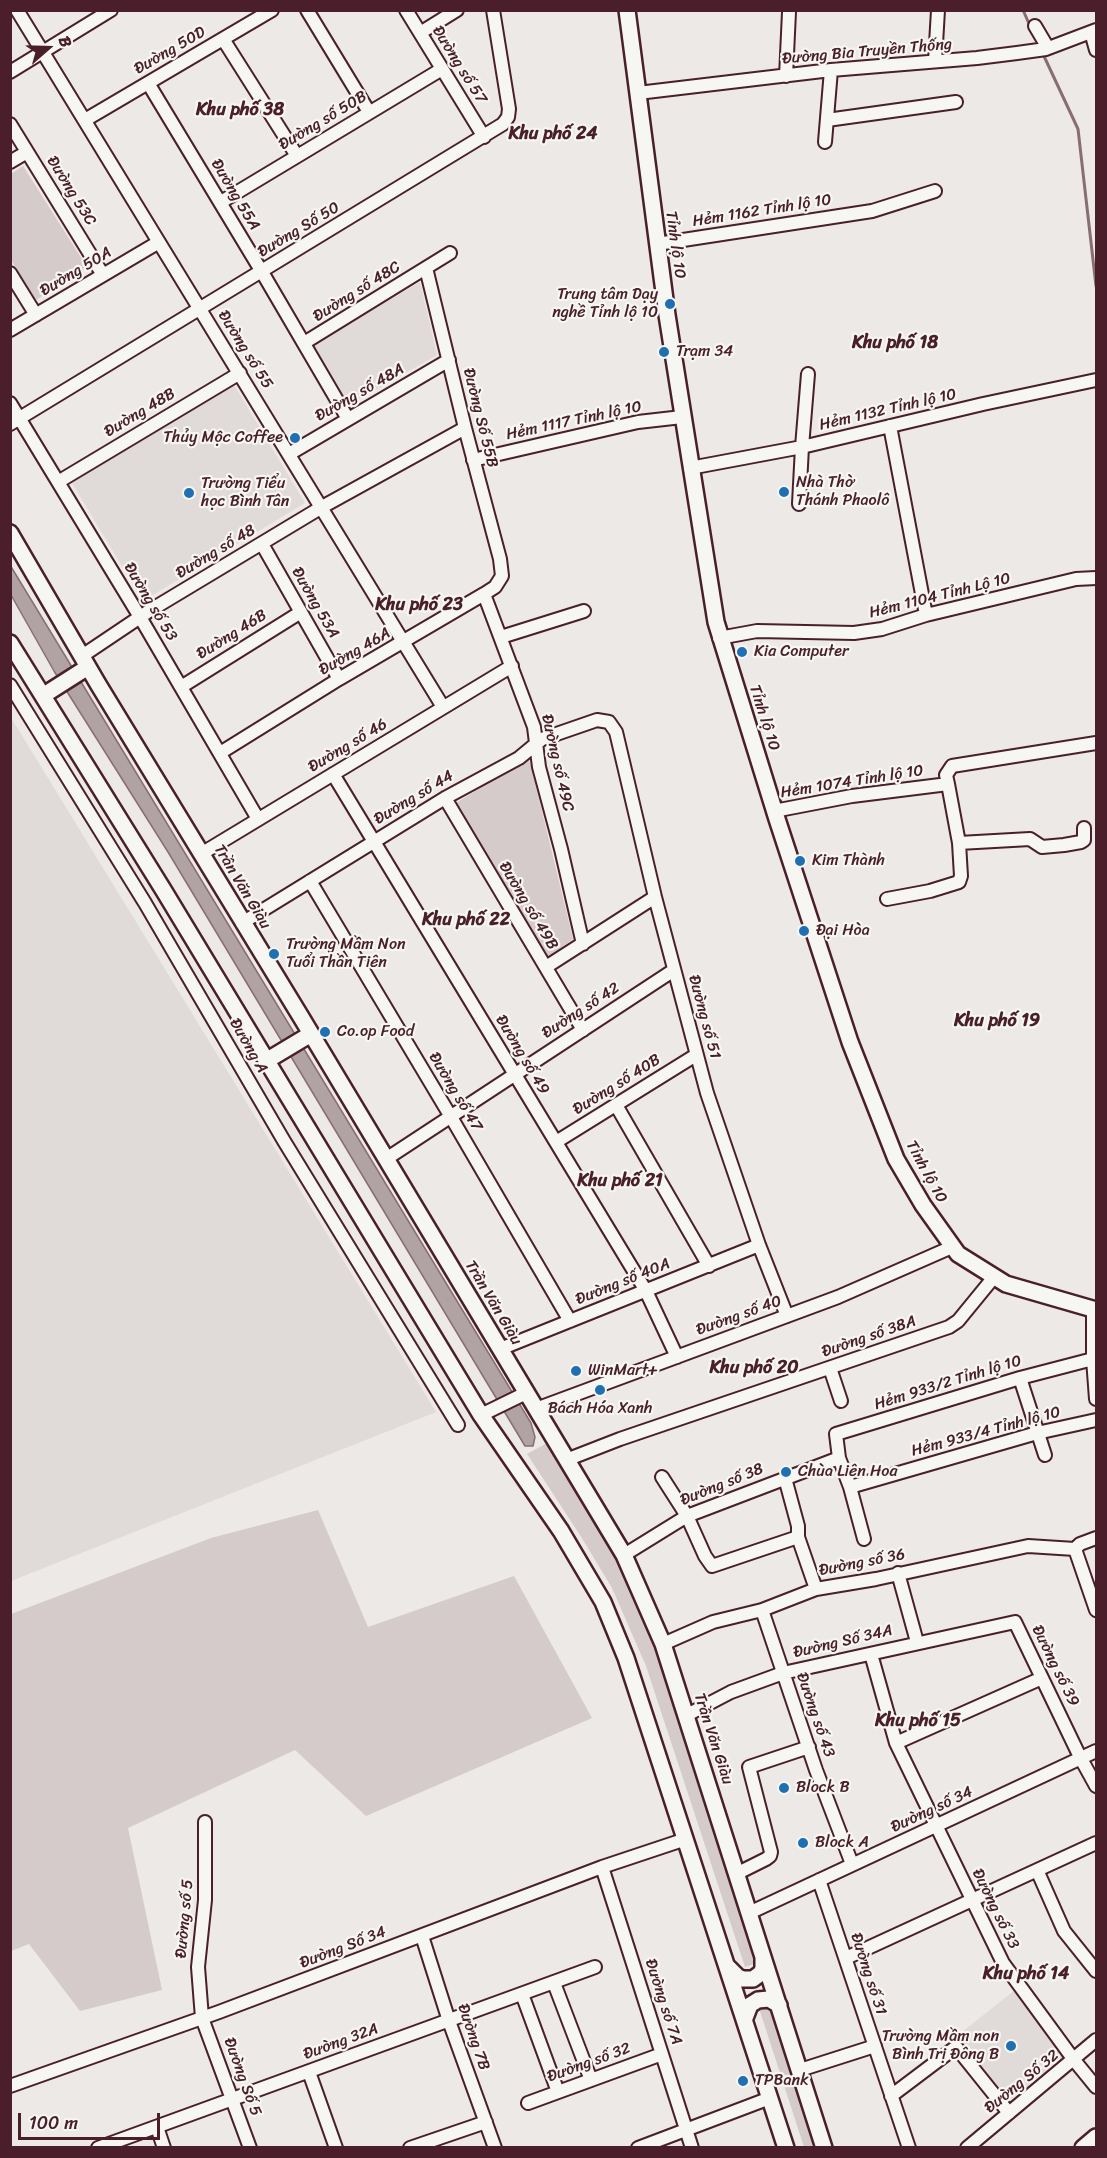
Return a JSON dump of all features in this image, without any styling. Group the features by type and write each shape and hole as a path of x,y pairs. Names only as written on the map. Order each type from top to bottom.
{"main road":[{"name":"Tỉnh lộ 10","path":"627,10 682,417 719,638 850,1042 896,1159 923,1205 952,1247 963,1258 1006,1284 1095,1309"},
{"name":"Trần Văn Giàu","path":"10,533 307,1036 386,1160 500,1349 523,1394 536,1409 624,1555 663,1644 687,1715 824,2148"},
{"path":"10,643 270,1058 603,1602 626,1658 786,2148"},
{"path":"44,694 85,661"},
{"path":"270,1058 307,1036"},
{"path":"728,1967 738,1977 753,1979 761,1973 763,1958"},
{"path":"745,2018 750,2005 758,2000 769,1999 779,2005"},
{"path":"1083,2148 1096,2137"}],"street":[{"name":"Đường số 55","path":"17,10 443,707"},
{"path":"10,72 111,10"},
{"name":"Đường 50D","path":"85,120 272,10"},
{"path":"307,10 369,112"},
{"name":"Đường số 57","path":"406,10 484,136"},
{"path":"420,33 457,10"},
{"path":"935,61 938,10"},
{"name":"Đường Số 50","path":"15,422 503,124 509,114 494,11"},
{"path":"786,76 789,12"},
{"path":"1035,26 1047,48"},
{"path":"1094,31 1096,50"},
{"name":"Đường Bia Truyền Thống","path":"639,93 831,70 1017,53 1047,48 1094,31"},
{"path":"223,39 297,156"},
{"name":"Đường số 50B","path":"220,202 442,69"},
{"path":"825,142 831,70"},
{"name":"Đường 55A","path":"148,83 348,419"},
{"path":"827,120 956,102"},
{"name":"Đường 53C","path":"10,124 103,275"},
{"path":"10,162 27,152"},
{"name":"Hẻm 1162 Tỉnh lộ 10","path":"657,244 872,211 934,191"},
{"name":"Đường 50A","path":"10,330 159,242"},
{"name":"Đường số 48C","path":"304,344 450,253"},
{"name":"Đường Số 55B","path":"426,268 500,559 502,576"},
{"path":"10,273 36,315"},
{"name":"Đường số 48A","path":"289,454 448,360"},
{"name":"Đường 48B","path":"58,482 240,373"},
{"path":"799,504 808,374"},
{"name":"Hẻm 1132 Tỉnh lộ 10","path":"690,468 802,447 1094,381"},
{"name":"Đường số 53","path":"10,403 15,422 58,482 258,819"},
{"name":"Hẻm 1117 Tỉnh lộ 10","path":"473,460 638,422 682,417"},
{"path":"890,426 926,615"},
{"name":"Đường số 48","path":"85,661 140,617 322,507 465,428"},
{"name":"Đường 53A","path":"262,544 339,679"},
{"name":"Đường 46A","path":"220,753 339,679 484,594 495,587 502,576"},
{"name":"Hẻm 1104 Tỉnh Lộ 10","path":"719,638 757,631 854,633 882,629 926,615 1076,579 1096,578"},
{"name":"Đường số 49C","path":"484,594 534,727 539,767 583,944"},
{"path":"501,637 584,611"},
{"name":"Đường 46B","path":"180,687 301,612"},
{"name":"Đường số 46","path":"201,854 512,666"},
{"name":"Đường A","path":"10,685 145,903 284,1141 458,1425"},
{"name":"Đường số 44","path":"242,923 445,798 519,758 537,742 597,720 609,722"},
{"name":"Đường số 51","path":"609,722 616,732 655,897 707,1093 759,1245 787,1316"},
{"name":"Hẻm 1074 Tỉnh lộ 10","path":"774,811 852,796 948,784 946,775 952,766 1096,743"},
{"name":"Đường số 49","path":"333,774 646,1291 677,1357"},
{"path":"887,899 930,891 959,882 961,876 959,843 948,784"},
{"name":"Đường số 49B","path":"445,798 583,1030"},
{"path":"959,843 1030,839 1042,847 1064,845 1084,840 1084,828"},
{"name":"Đường số 47","path":"310,881 570,1321"},
{"path":"546,967 655,897"},
{"name":"Đường số 42","path":"386,1160 674,970"},
{"name":"Đường số 40B","path":"556,1142 696,1055"},
{"path":"616,1105 709,1266"},
{"name":"Đường số 40A","path":"500,1349 759,1245"},
{"name":"Đường số 40","path":"536,1409 838,1297 952,1247"},
{"name":"Đường số 38A","path":"566,1460 620,1439 954,1324 994,1278"},
{"path":"1095,1309 1096,1400"},
{"name":"Hẻm 933/2 Tỉnh lộ 10","path":"838,1458 836,1434 1020,1377 1094,1359"},
{"path":"830,1368 841,1401"},
{"path":"1020,1377 1045,1455"},
{"path":"486,1413 523,1394"},
{"name":"Hẻm 933/4 Tỉnh lộ 10","path":"850,1487 1037,1433 1096,1420"},
{"path":"838,1458 850,1487 864,1539"},
{"name":"Đường số 38","path":"624,1555 687,1516 838,1458"},
{"path":"662,1478 687,1516 712,1566 798,1537"},
{"path":"785,1478 798,1526 798,1537 816,1589"},
{"path":"1096,1538 1080,1544 1075,1549 1096,1610"},
{"name":"Đường số 36","path":"663,1644 713,1622 762,1610 816,1589 1028,1546 1075,1549"},
{"path":"898,1574 917,1642"},
{"name":"Đường số 43","path":"762,1610 852,1864"},
{"name":"Đường Số 34A","path":"687,1715 731,1692 783,1673 1015,1622"},
{"name":"Đường số 39","path":"1015,1622 1096,1786"},
{"name":"Đường số 33","path":"871,1654 896,1743 1003,1964 1096,2087"},
{"path":"896,1743 1042,1678"},
{"path":"736,1874 770,1856 771,1852 748,1767 809,1747"},
{"name":"Đường số 34","path":"749,1913 1096,1750"},
{"name":"Đường số 5","path":"202,2018 198,1967 205,1900 205,1822"},
{"name":"Đường Số 34","path":"10,2086 202,2018 602,1867 686,1839"},
{"path":"846,1958 1096,1843"},
{"name":"Đường số 7A","path":"602,1867 692,2148"},
{"path":"1037,1870 1064,1931 1096,1971"},
{"name":"Đường số 31","path":"819,1880 909,2148"},
{"name":"Đường 7B","path":"422,1936 449,2021 495,2148"},
{"name":"Đường 32A","path":"98,2148 596,1967"},
{"path":"554,1983 591,2080"},
{"path":"522,1994 558,2092"},
{"name":"Đường Số 5","path":"202,2018 250,2148"},
{"name":"Đường Số 32","path":"975,2145 1096,2040"},
{"path":"800,2070 875,2046"},
{"path":"891,2096 956,2047 1010,2113"},
{"name":"Đường số 32","path":"528,2103 662,2054"},
{"path":"309,2072 336,2148"},
{"path":"638,2148 770,2098"},
{"path":"410,2148 486,2122"},
{"path":"157,2127 164,2148"}],"shaded area":[{"path":"23,166 87,267 36,300 11,260 11,174"},
{"path":"420,282 437,355 349,405 314,345"},
{"name":"Trường Tiểu học Bình Tân","path":"234,385 305,503 143,601 72,483"},
{"path":"10,565 531,1423 535,1437 533,1446 525,1446 168,852 54,671 11,595"},
{"path":"10,716 436,1412 11,1581 10,1581"},
{"path":"529,758 573,939 547,958 456,803"},
{"path":"547,1443 601,1529 634,1590 661,1652 760,1962 745,1967 646,1666 612,1588 527,1454"},
{"path":"318,1510 368,1627 514,1576 592,1718 366,1816 295,1750 128,1828 162,1990 80,2011 29,1944 11,1951 11,1614 211,1538"},
{"name":"Trường Mầm non Bình Trị Đông B","path":"1015,1990 1063,2057 1009,2101 957,2036"},
{"path":"770,1997 819,2147 804,2147 757,2002"}],"waterway":[{"path":"1023,10 1030,26"},
{"path":"1043,54 1078,129 1096,286"}],"place":[{"name":"Trung tâm Dạy nghề Tỉnh lộ 10","path":"670,304"},
{"name":"Trạm 34","path":"664,352"},
{"name":"Thủy Mộc Coffee","path":"295,438"},
{"name":"Nhà Thờ Thánh Phaolô","path":"784,492"},
{"name":"Trường Tiểu học Bình Tân","path":"189,493"},
{"name":"Kia Computer","path":"742,652"},
{"name":"Kim Thành","path":"800,861"},
{"name":"Đại Hòa","path":"804,931"},
{"name":"Trường Mầm Non Tuổi Thần Tiên","path":"274,954"},
{"name":"Co.op Food","path":"325,1032"},
{"name":"WinMart+","path":"576,1371"},
{"name":"Bách Hóa Xanh","path":"600,1390"},
{"name":"Chùa Liên Hoa","path":"786,1472"},
{"name":"Block B","path":"784,1788"},
{"name":"Block A","path":"803,1843"},
{"name":"Trường Mầm non Bình Trị Đông B","path":"1011,2046"},
{"name":"TPBank","path":"743,2081"}],"district":[{"name":"Khu phố 38","path":"240,110"},
{"name":"Khu phố 24","path":"553,134"},
{"name":"Khu phố 18","path":"895,343"},
{"name":"Khu phố 23","path":"419,605"},
{"name":"Khu phố 22","path":"466,920"},
{"name":"Khu phố 19","path":"997,1021"},
{"name":"Khu phố 21","path":"620,1181"},
{"name":"Khu phố 20","path":"754,1368"},
{"name":"Khu phố 15","path":"918,1721"},
{"name":"Khu phố 14","path":"1026,1974"}]}
